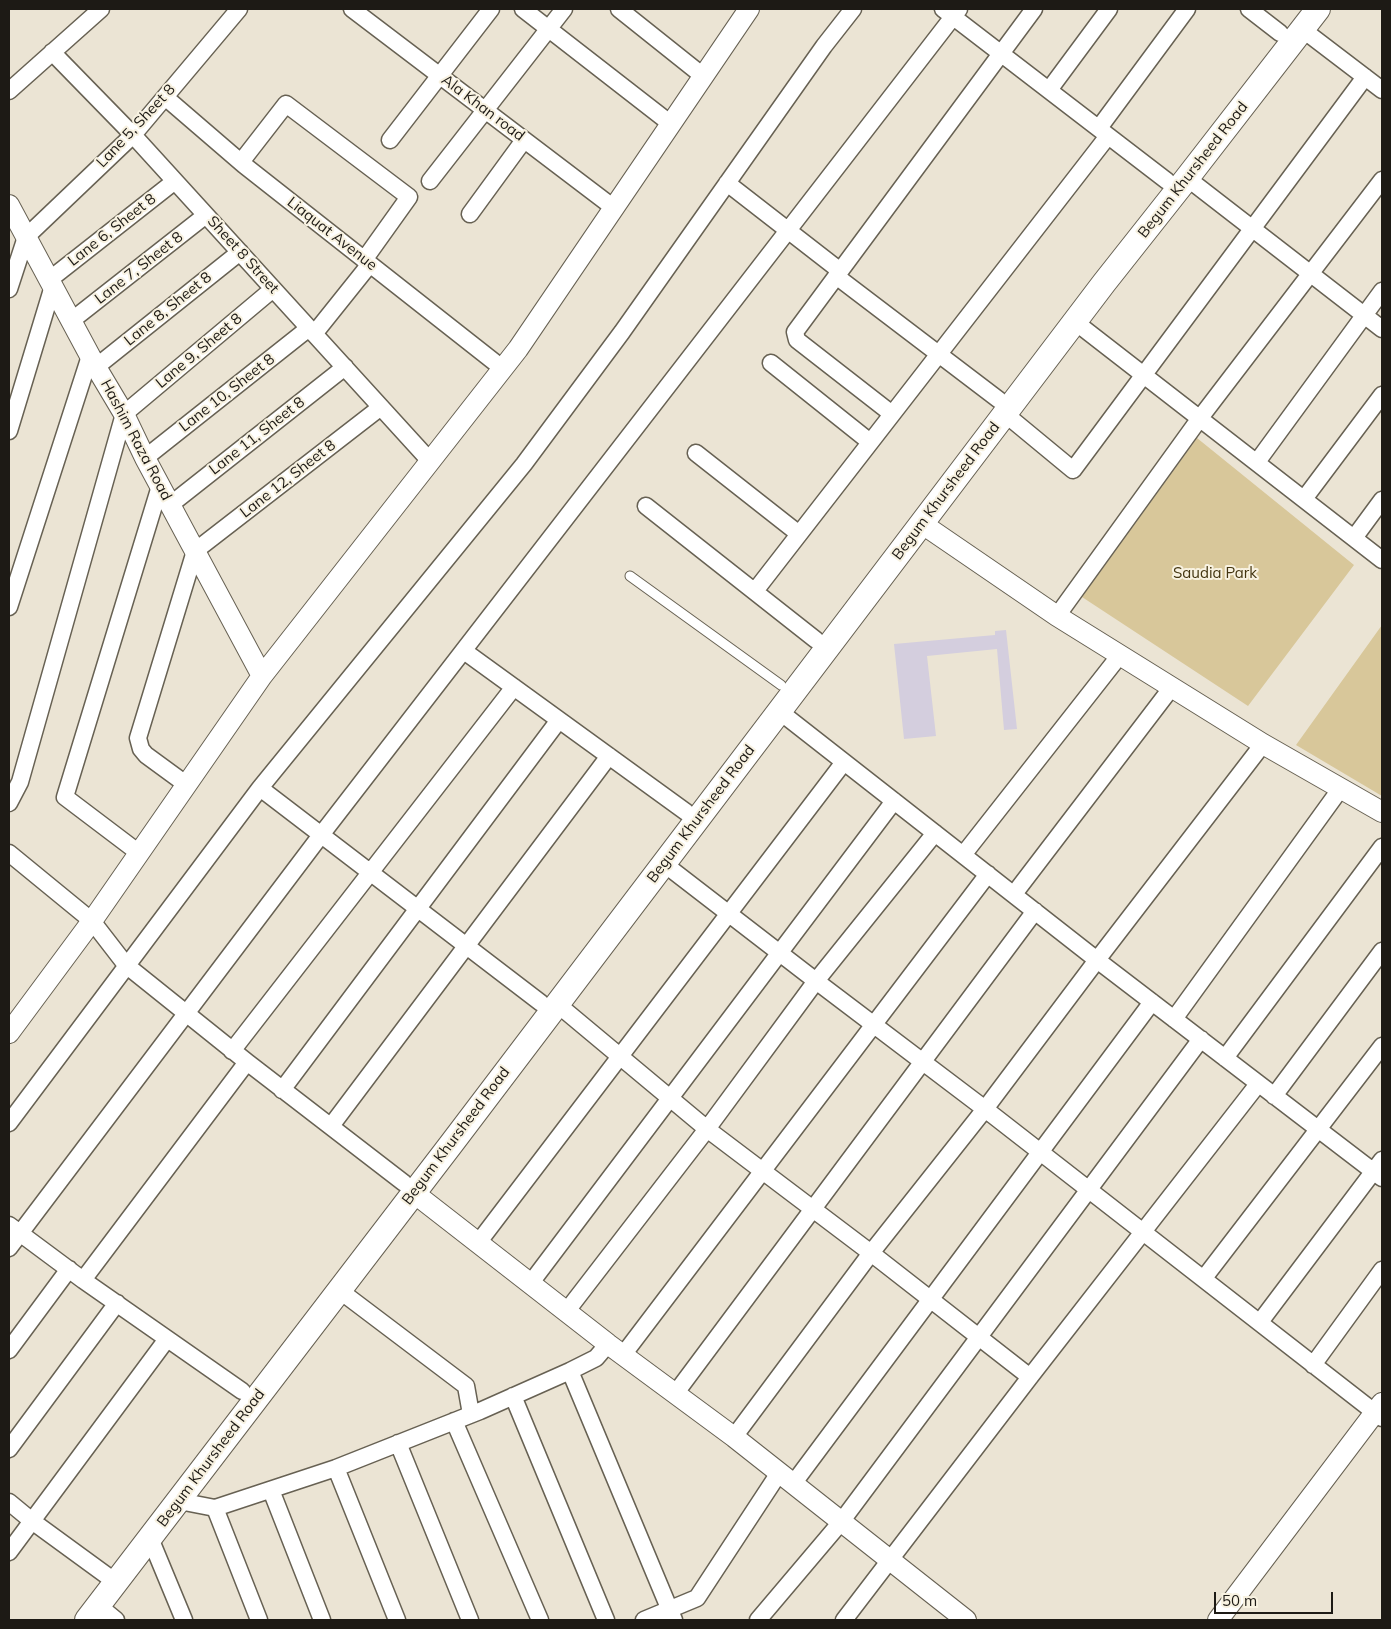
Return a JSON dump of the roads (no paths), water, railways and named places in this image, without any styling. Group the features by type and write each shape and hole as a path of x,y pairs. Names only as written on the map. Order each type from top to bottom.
{"main road":[{"name":"Begum Khursheed Road","path":"71,1620 222,1422 242,1391 409,1188 604,931 686,812 784,697 921,523 1002,407 1074,321 1293,24 1318,9"},
{"name":"Begum Khursheed Road","path":"604,931 664,863 784,697 816,640 1002,407 1177,180"},
{"name":"Begum Khursheed Road","path":"101,1615 150,1538 339,1290 409,1188"}],"street":[{"name":"Lane 5, Sheet 8","path":"26,237 133,135 239,9"},
{"name":"Ala Khan road","path":"352,9 614,208"},
{"path":"390,140 491,9"},
{"path":"523,9 671,124"},
{"path":"430,181 564,9"},
{"path":"619,9 703,76"},
{"path":"9,1033 92,921 262,676 518,349 749,9"},
{"path":"9,1123 260,788 524,464 622,332 824,46 853,9"},
{"path":"892,414 797,340 795,336 796,329 1034,9"},
{"path":"1049,90 1109,9"},
{"path":"755,591 939,354 1103,132 1187,9"},
{"path":"1249,9 1293,24 1382,90"},
{"path":"9,91 94,11"},
{"path":"9,1248 14,1229 186,1014 321,835 788,230 951,11 1001,54 1103,132 1253,228 1382,329"},
{"name":"Sheet 8 Street","path":"52,52 133,135 430,461"},
{"path":"727,183 788,230 939,354 1073,470 1365,77"},
{"name":"Liaquat Avenue","path":"165,97 241,162 502,368"},
{"name":"Lane 10, Sheet 8","path":"145,458 311,331 367,262 409,197 286,104 241,162"},
{"path":"470,214 524,140"},
{"path":"1057,616 1200,418 1382,180"},
{"name":"Lane 6, Sheet 8","path":"51,283 175,181"},
{"name":"Hashim Raza Road","path":"9,205 93,361 124,414 145,458 262,676"},
{"name":"Lane 7, Sheet 8","path":"71,321 206,215"},
{"path":"9,288 26,237"},
{"name":"Lane 8, Sheet 8","path":"93,361 240,252"},
{"path":"9,431 51,283"},
{"name":"Lane 9, Sheet 8","path":"124,414 273,289"},
{"path":"1257,462 1382,291"},
{"path":"1074,321 1382,560"},
{"path":"9,607 93,361"},
{"path":"771,363 870,442"},
{"name":"Lane 11, Sheet 8","path":"170,504 345,367"},
{"path":"1304,499 1382,394"},
{"name":"Lane 12, Sheet 8","path":"195,552 382,407"},
{"path":"9,803 20,782 124,414"},
{"path":"696,453 799,534"},
{"path":"139,853 65,797 160,486"},
{"path":"1354,538 1382,500"},
{"path":"646,506 816,640"},
{"path":"921,523 1057,616 1263,744 1382,812"},
{"path":"186,784 146,755 141,749 138,738 195,552"},
{"path":"464,651 686,812"},
{"path":"963,855 1120,655"},
{"path":"232,1051 514,687"},
{"path":"1014,894 1172,687"},
{"path":"784,697 844,762 1318,1130 1379,1170 1260,1322"},
{"path":"282,1090 559,720"},
{"path":"734,1437 870,1253 985,1109 1263,744"},
{"path":"330,1126 609,756"},
{"path":"478,1243 844,762"},
{"path":"260,788 466,946 549,1003 620,1056 707,1129 1030,1377"},
{"path":"1174,1019 1342,788"},
{"path":"530,1284 894,801"},
{"path":"566,1312 707,1129 816,982 935,833"},
{"path":"1225,1058 1382,847"},
{"path":"9,853 92,921 126,966 232,1051 566,1312 734,1437 966,1620"},
{"path":"664,863 816,982 1089,1189 1313,1365 1380,1412 1218,1620"},
{"path":"179,1501 215,1508 336,1468 471,1414 616,1350 763,1171 988,874"},
{"path":"675,1394 1035,911"},
{"path":"1274,1096 1382,951"},
{"path":"644,1620 671,1615 697,1598 786,1479 930,1299 1152,1002"},
{"path":"758,1620 841,1522 1201,1039"},
{"path":"1204,1278 1382,1046"},
{"path":"83,1280 247,1062"},
{"path":"844,1620 1258,1084"},
{"path":"14,1229 83,1280 242,1391"},
{"path":"9,1350 69,1269"},
{"path":"1313,1365 1382,1270"},
{"path":"339,1290 466,1386 471,1414"},
{"path":"9,1448 117,1304"},
{"path":"9,1552 167,1339"},
{"path":"570,1371 671,1615"},
{"path":"513,1396 606,1620"},
{"path":"454,1421 540,1620"},
{"path":"398,1444 470,1620"},
{"path":"336,1468 397,1620"},
{"path":"271,1490 322,1620"},
{"path":"9,1502 106,1575"},
{"path":"215,1508 260,1620"},
{"path":"150,1538 184,1620"}],"lane":[{"path":"630,576 784,697"}],"park label":[{"name":"Saudia Park","path":"1215,573"}]}
